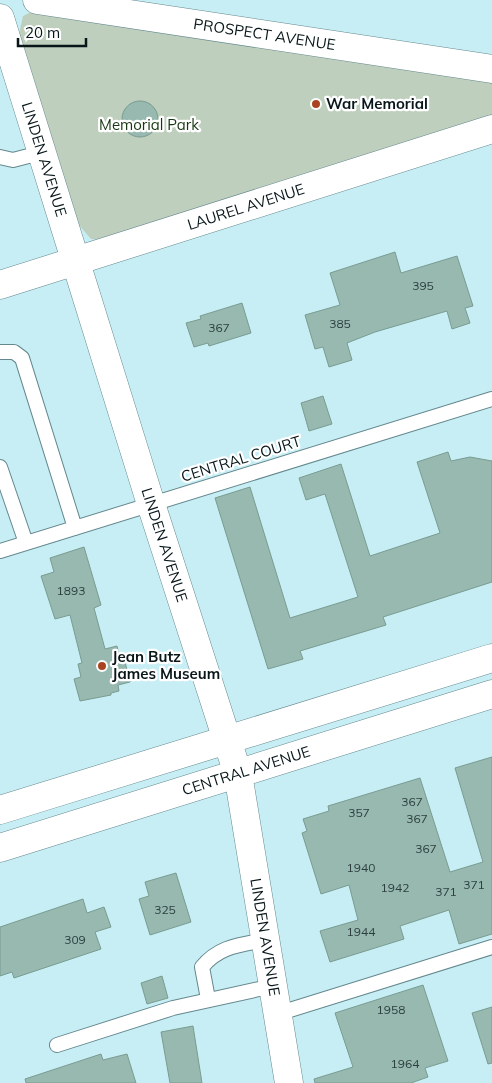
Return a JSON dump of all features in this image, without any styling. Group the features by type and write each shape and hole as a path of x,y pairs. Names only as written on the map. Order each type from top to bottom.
{"street":[{"name":"PROSPECT AVENUE","path":"37,0 492,68"},
{"name":"LINDEN AVENUE","path":"0,18 7,68 40,153 77,261 151,504 238,774 289,1083"},
{"name":"LAUREL AVENUE","path":"0,285 492,129"},
{"path":"0,810 492,658"},
{"name":"CENTRAL AVENUE","path":"0,848 492,694"}],"lane":[{"path":"0,157 13,160 40,153"},
{"path":"0,352 14,352 22,358 74,528"},
{"name":"CENTRAL COURT","path":"0,551 492,399"},
{"path":"0,466 26,543"},
{"path":"208,999 202,967 210,957 226,948 265,940"},
{"path":"277,1014 492,947"},
{"path":"56,1046 173,1008 273,986"}],"green space":[{"name":"Memorial Park","path":"33,11 492,79 492,118 102,240 91,239 78,224 19,34 23,16"}],"building":[{"path":"140,101 147,102 153,106 157,112 157,126 153,132 147,136 140,137 133,136 127,132 123,126 122,119 123,112 127,106 133,102"},
{"path":"395,252 401,273 457,256 473,306 465,308 470,323 452,329 447,311 375,332 347,343 352,360 329,367 323,347 315,349 305,315 340,305 330,273"},
{"path":"242,303 251,333 209,346 208,343 194,347 186,323 201,319 200,316"},
{"path":"323,396 332,424 309,431 301,403"},
{"path":"448,452 451,461 470,457 492,461 492,582 383,617 386,625 300,651 303,659 268,669 215,498 250,487 290,618 358,597 325,494 306,500 299,478 341,464 370,556 440,533 417,462"},
{"path":"84,547 101,605 94,608 105,649 117,646 120,659 124,658 130,682 118,685 119,691 111,693 111,695 80,701 74,679 81,677 78,664 82,663 70,615 55,619 41,576 54,572 50,558"},
{"path":"492,757 492,934 459,944 449,910 400,926 404,939 330,962 320,931 358,920 349,885 321,894 302,833 307,831 303,819 329,811 328,806 420,778 450,872 483,862 455,768"},
{"path":"176,873 191,922 150,935 139,899 149,896 145,882"},
{"path":"83,899 87,913 104,907 111,927 95,932 101,949 14,978 12,972 0,976 0,927"},
{"path":"162,976 168,998 147,1004 141,983"},
{"path":"423,985 448,1061 425,1068 428,1077 411,1083 315,1083 314,1079 353,1067 335,1013"},
{"path":"492,1007 492,1063 488,1064 472,1013"},
{"path":"193,1026 202,1083 170,1083 161,1032"},
{"path":"101,1054 103,1060 127,1054 136,1083 26,1083 25,1079"}],"place":[{"name":"War Memorial","path":"316,104"},
{"name":"Jean Butz James Museum","path":"102,666"}]}
